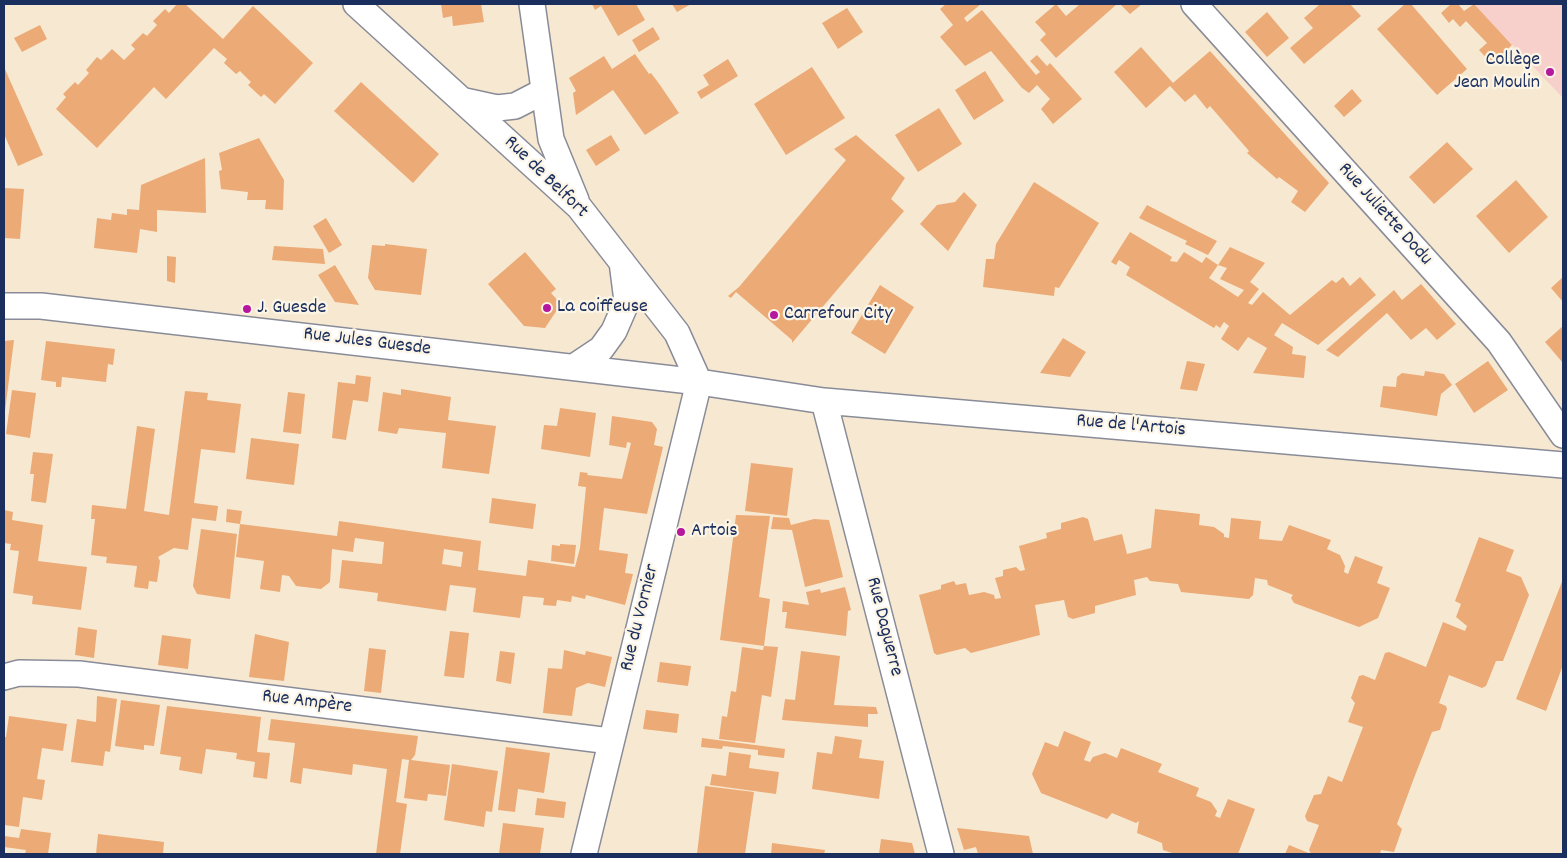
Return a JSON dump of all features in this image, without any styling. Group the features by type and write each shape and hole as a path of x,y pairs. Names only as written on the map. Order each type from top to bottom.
{"street":[{"name":"Rue de Belfort","path":"356,4 579,207 677,333 699,382"},
{"path":"532,4 551,139 579,207"},
{"name":"Rue Juliette Dodu","path":"1194,4 1499,342 1563,435"},
{"name":"Rue de Belfort","path":"462,100 497,108 515,106 544,91"},
{"path":"574,368 601,349 614,331 627,302 622,262"},
{"name":"Rue Jules Guesde","path":"4,306 41,306 699,382"},
{"name":"Rue de l'Artois","path":"699,382 824,400 1563,465"},
{"name":"Rue du Vornier","path":"584,854 699,382"},
{"name":"Rue Daguerre","path":"824,400 941,854"},
{"name":"Rue Ampère","path":"4,677 19,673 79,674 610,741"}],"shaded area":[{"name":"Collège Jean Moulin","path":"1474,4 1563,4 1563,98 1479,10"}],"building":[{"path":"177,4 185,4 223,39 253,6 313,63 275,104 264,94 261,97 248,85 251,82 240,71 236,74 224,63 227,59 214,48 166,99 154,87 97,148 56,109 66,97 63,94 75,82 78,85 89,73 86,70 97,57 101,60 112,49 124,60 135,49 131,45 143,33 147,36 157,25 153,21 165,9 169,13"},
{"path":"441,4 481,4 484,22 453,26 452,16 443,18"},
{"path":"592,4 636,4 645,20 618,36 601,6 595,10"},
{"path":"672,4 691,4 677,12"},
{"path":"946,4 981,4 964,18 967,22 982,10 1036,75 1040,72 1030,61 1037,55 1047,66 1050,63 1082,99 1053,124 1041,109 1050,99 1037,85 1029,93 1022,88 991,51 965,66 940,37 953,25 940,9"},
{"path":"1056,4 1066,16 1080,4 1117,4 1056,58 1040,40 1046,34 1035,22"},
{"path":"1120,4 1142,4 1130,14"},
{"path":"1320,4 1350,4 1361,16 1304,64 1290,48 1313,28 1304,18"},
{"path":"1405,4 1411,4 1467,69 1437,95 1377,29"},
{"path":"1451,4 1458,4 1464,11 1474,4 1512,45 1492,64 1479,50 1487,43 1466,21 1460,27 1453,19 1449,23 1441,13"},
{"path":"847,8 863,32 838,49 822,23"},
{"path":"1267,12 1289,38 1267,57 1245,32"},
{"path":"40,25 47,39 22,52 14,38"},
{"path":"653,27 660,39 639,52 632,40"},
{"path":"1141,47 1173,83 1210,51 1329,183 1305,212 1291,202 1298,191 1279,177 1277,179 1247,153 1249,151 1210,106 1207,109 1195,94 1185,102 1170,86 1146,108 1114,72"},
{"path":"635,54 649,74 651,73 660,85 679,113 645,135 613,90 576,115 573,93 576,91 569,78 604,56 612,69"},
{"path":"728,59 738,76 701,99 697,92 709,85 703,75"},
{"path":"4,67 43,155 18,166 4,134"},
{"path":"812,67 845,118 786,155 754,104"},
{"path":"985,71 1004,101 974,120 955,90"},
{"path":"361,82 439,154 413,183 334,111"},
{"path":"1352,89 1362,101 1344,117 1334,106"},
{"path":"939,108 962,144 918,172 895,135"},
{"path":"611,135 620,150 596,166 586,150"},
{"path":"856,135 905,178 891,199 904,211 792,343 792,340 736,292 731,298 728,296 739,287 846,160 834,149"},
{"path":"259,138 284,180 283,210 265,209 266,200 247,200 248,192 221,189 219,171 222,170 219,153"},
{"path":"1447,142 1473,169 1434,204 1409,177"},
{"path":"205,158 206,213 157,210 157,232 140,229 137,253 94,248 97,218 111,220 112,213 127,215 127,209 139,210 141,185"},
{"path":"1516,180 1548,217 1509,253 1476,216"},
{"path":"1034,182 1099,223 1059,288 1055,287 1054,296 983,287 986,259 994,259 996,244"},
{"path":"4,188 24,189 20,239 4,238"},
{"path":"964,192 977,205 948,251 920,224 937,205 955,202"},
{"path":"1147,205 1217,241 1208,255 1185,244 1187,241 1139,218"},
{"path":"326,218 342,245 329,253 313,226"},
{"path":"1130,232 1172,257 1170,261 1177,262 1184,252 1202,263 1206,257 1218,265 1230,247 1265,263 1250,282 1259,289 1248,303 1252,305 1263,292 1290,315 1332,280 1336,283 1343,277 1350,286 1360,277 1376,295 1318,345 1282,323 1274,335 1293,347 1292,354 1306,356 1304,378 1253,373 1267,348 1248,337 1238,351 1221,339 1229,326 1224,322 1220,328 1216,325 1214,328 1126,275 1130,267 1119,260 1116,265 1111,262","holes":["1218,265 1227,268 1220,279 1244,290 1238,297 1209,278"]},
{"path":"385,244 427,249 421,295 375,290 368,278 372,245 385,246"},
{"path":"274,246 323,249 325,264 272,260"},
{"path":"525,252 556,289 551,293 561,304 545,328 524,326 488,284"},
{"path":"167,256 176,257 175,283 167,281"},
{"path":"335,265 359,305 335,302 318,275"},
{"path":"1563,277 1563,302 1551,288"},
{"path":"1421,284 1456,324 1437,340 1426,328 1411,340 1387,313 1338,357 1326,350 1394,290 1402,300"},
{"path":"880,285 914,307 885,354 851,333"},
{"path":"1563,326 1563,363 1545,342"},
{"path":"1063,338 1086,352 1070,377 1040,373"},
{"path":"14,340 5,411 4,411 4,341"},
{"path":"46,341 115,349 113,365 108,364 106,382 62,377 61,387 56,387 56,382 41,380"},
{"path":"1187,361 1205,364 1197,391 1180,389"},
{"path":"1488,361 1508,390 1474,413 1455,384"},
{"path":"1425,371 1444,374 1452,385 1441,394 1437,416 1380,407 1383,386 1396,387 1397,377 1402,373 1424,376"},
{"path":"356,375 371,377 368,402 353,400 346,440 332,438 338,382 355,384"},
{"path":"401,389 451,397 448,420 496,426 489,474 442,468 446,433 399,428 397,434 378,431 383,392 401,395"},
{"path":"12,390 36,393 30,438 6,434"},
{"path":"185,391 208,393 207,400 241,404 235,453 201,449 194,503 218,506 216,521 192,518 188,550 174,548 158,557 160,561 157,582 149,581 148,589 134,587 137,566 106,563 107,557 91,555 95,519 91,519 92,505 126,509 137,426 155,429 144,511 169,515"},
{"path":"288,392 305,394 301,434 283,432"},
{"path":"560,408 596,413 590,457 541,449 544,425 557,426"},
{"path":"612,416 652,422 657,429 654,445 663,447 647,514 604,508 599,550 628,554 625,573 633,574 625,605 586,595 585,599 572,596 571,602 557,600 556,606 543,605 544,598 523,596 520,618 473,612 476,588 450,585 446,611 377,601 378,593 339,588 342,560 382,564 384,542 355,538 353,552 332,549 330,582 321,589 296,586 289,576 282,575 280,592 260,589 264,561 236,557 240,524 337,536 339,521 481,541 478,570 526,576 528,560 575,567 580,548 586,487 578,486 580,472 588,473 587,475 622,479 631,443 627,442 626,448 609,445","holes":["444,549 463,552 461,567 442,564"]},
{"path":"251,438 299,444 294,485 246,479"},
{"path":"33,452 53,454 46,503 31,501 34,474 30,474"},
{"path":"751,463 793,468 787,516 745,511"},
{"path":"492,498 536,504 533,529 489,523"},
{"path":"227,509 242,511 240,524 226,522"},
{"path":"1155,509 1200,514 1199,525 1214,527 1224,534 1224,537 1229,538 1231,518 1261,521 1259,539 1282,541 1289,525 1331,540 1327,549 1340,555 1345,566 1344,572 1348,574 1355,556 1383,567 1377,583 1390,588 1378,618 1359,627 1294,603 1291,598 1293,595 1268,585 1267,580 1255,578 1253,595 1249,599 1181,592 1178,584 1150,581 1147,577 1134,580 1136,595 1095,606 1095,613 1073,619 1068,617 1064,600 1035,605 1040,635 971,653 965,648 937,655 934,653 919,595 941,589 941,585 954,581 956,585 966,583 969,595 984,592 994,595 995,599 1001,598 995,578 1003,576 1003,570 1016,567 1020,571 1025,570 1019,546 1047,538 1046,533 1061,529 1061,523 1083,517 1088,519 1094,541 1122,534 1127,554 1151,548"},
{"path":"4,510 13,512 12,520 43,525 38,561 87,567 81,610 32,604 33,596 13,593 19,551 10,550 11,544 4,543"},
{"path":"736,515 770,516 759,597 770,599 764,646 720,640"},
{"path":"773,517 789,518 791,525 814,519 829,520 843,577 805,587 792,530 771,529"},
{"path":"201,529 237,534 230,599 197,594 193,586"},
{"path":"1479,537 1514,550 1506,571 1521,577 1529,595 1503,661 1496,661 1486,686 1482,688 1449,675 1439,703 1446,706 1447,709 1440,730 1432,732 1414,778 1397,824 1402,829 1394,852 1381,850 1380,854 1311,854 1309,850 1319,825 1307,821 1305,816 1314,795 1321,794 1328,776 1342,782 1363,727 1348,722 1355,703 1351,698 1359,676 1363,675 1375,680 1385,653 1389,652 1426,667 1443,622 1465,631 1467,626 1456,617 1461,604 1455,601"},
{"path":"560,544 576,545 574,564 551,561 552,545 560,546"},
{"path":"1563,579 1563,665 1546,711 1516,699"},
{"path":"845,587 851,610 848,611 846,636 785,628 787,612 782,612 783,601 809,605 806,592 820,589 821,593"},
{"path":"78,627 97,630 94,658 75,655"},
{"path":"450,631 469,633 464,678 444,676"},
{"path":"255,634 289,642 284,681 249,677"},
{"path":"162,635 191,639 188,669 158,665"},
{"path":"764,646 778,647 771,697 762,695 755,743 719,739 722,716 727,717 731,691 736,692 742,647 763,650"},
{"path":"369,648 386,650 381,693 364,691"},
{"path":"564,650 585,655 586,651 612,657 605,687 588,683 576,688 572,716 543,713 548,668 562,669"},
{"path":"500,651 515,653 511,684 496,681"},
{"path":"801,651 840,656 834,705 876,707 878,714 868,714 868,727 782,720 785,699 795,700"},
{"path":"660,662 691,666 688,686 657,682"},
{"path":"97,696 117,699 110,752 105,751 103,766 71,762 77,719 96,722"},
{"path":"121,700 160,705 154,746 144,745 144,750 115,746"},
{"path":"167,706 261,717 257,752 270,753 267,779 253,777 255,762 236,759 237,753 206,749 202,774 179,770 181,757 160,754"},
{"path":"646,710 679,714 677,733 643,729"},
{"path":"9,716 67,724 63,751 42,748 37,779 45,780 42,800 23,797 19,827 4,825 4,737 6,737"},
{"path":"271,719 418,736 415,755 411,760 450,765 446,796 428,794 427,801 404,798 409,760 402,759 396,802 407,804 400,854 376,854 387,769 353,764 352,775 303,768 301,784 290,782 295,743 268,740"},
{"path":"1064,731 1091,742 1084,760 1090,762 1093,757 1105,753 1117,758 1121,748 1162,764 1158,772 1199,788 1196,796 1211,802 1217,811 1215,816 1220,818 1228,799 1255,809 1238,854 1175,854 1163,850 1162,843 1137,833 1139,821 1136,823 1112,813 1107,819 1041,793 1032,774 1045,742 1058,747"},
{"path":"835,736 862,740 859,758 884,761 879,799 812,789 817,752 832,754"},
{"path":"702,738 785,749 784,758 758,755 758,750 723,746 722,749 701,747"},
{"path":"506,747 550,753 544,793 518,789 515,812 498,810"},
{"path":"729,752 751,755 749,768 779,772 776,794 710,785 712,774 726,776"},
{"path":"452,764 498,771 492,812 486,811 484,827 444,820"},
{"path":"705,786 754,792 745,854 697,854"},
{"path":"537,798 566,802 564,818 535,815"},
{"path":"503,823 544,828 540,854 499,854"},
{"path":"957,828 1029,836 1033,854 978,854 976,847 964,850"},
{"path":"21,829 51,833 48,854 25,854 26,850 4,847 4,836 19,838"},
{"path":"98,834 164,842 163,854 96,854"},
{"path":"881,839 912,843 915,854 879,854"},
{"path":"772,843 825,850 824,854 771,854"},
{"path":"1289,845 1311,854 1285,854"}],"place":[{"name":"Collège Jean Moulin","path":"1550,72"},
{"name":"La coiffeuse","path":"547,308"},
{"name":"J. Guesde","path":"247,309"},
{"name":"Carrefour City","path":"774,315"},
{"name":"Artois","path":"681,532"}]}
